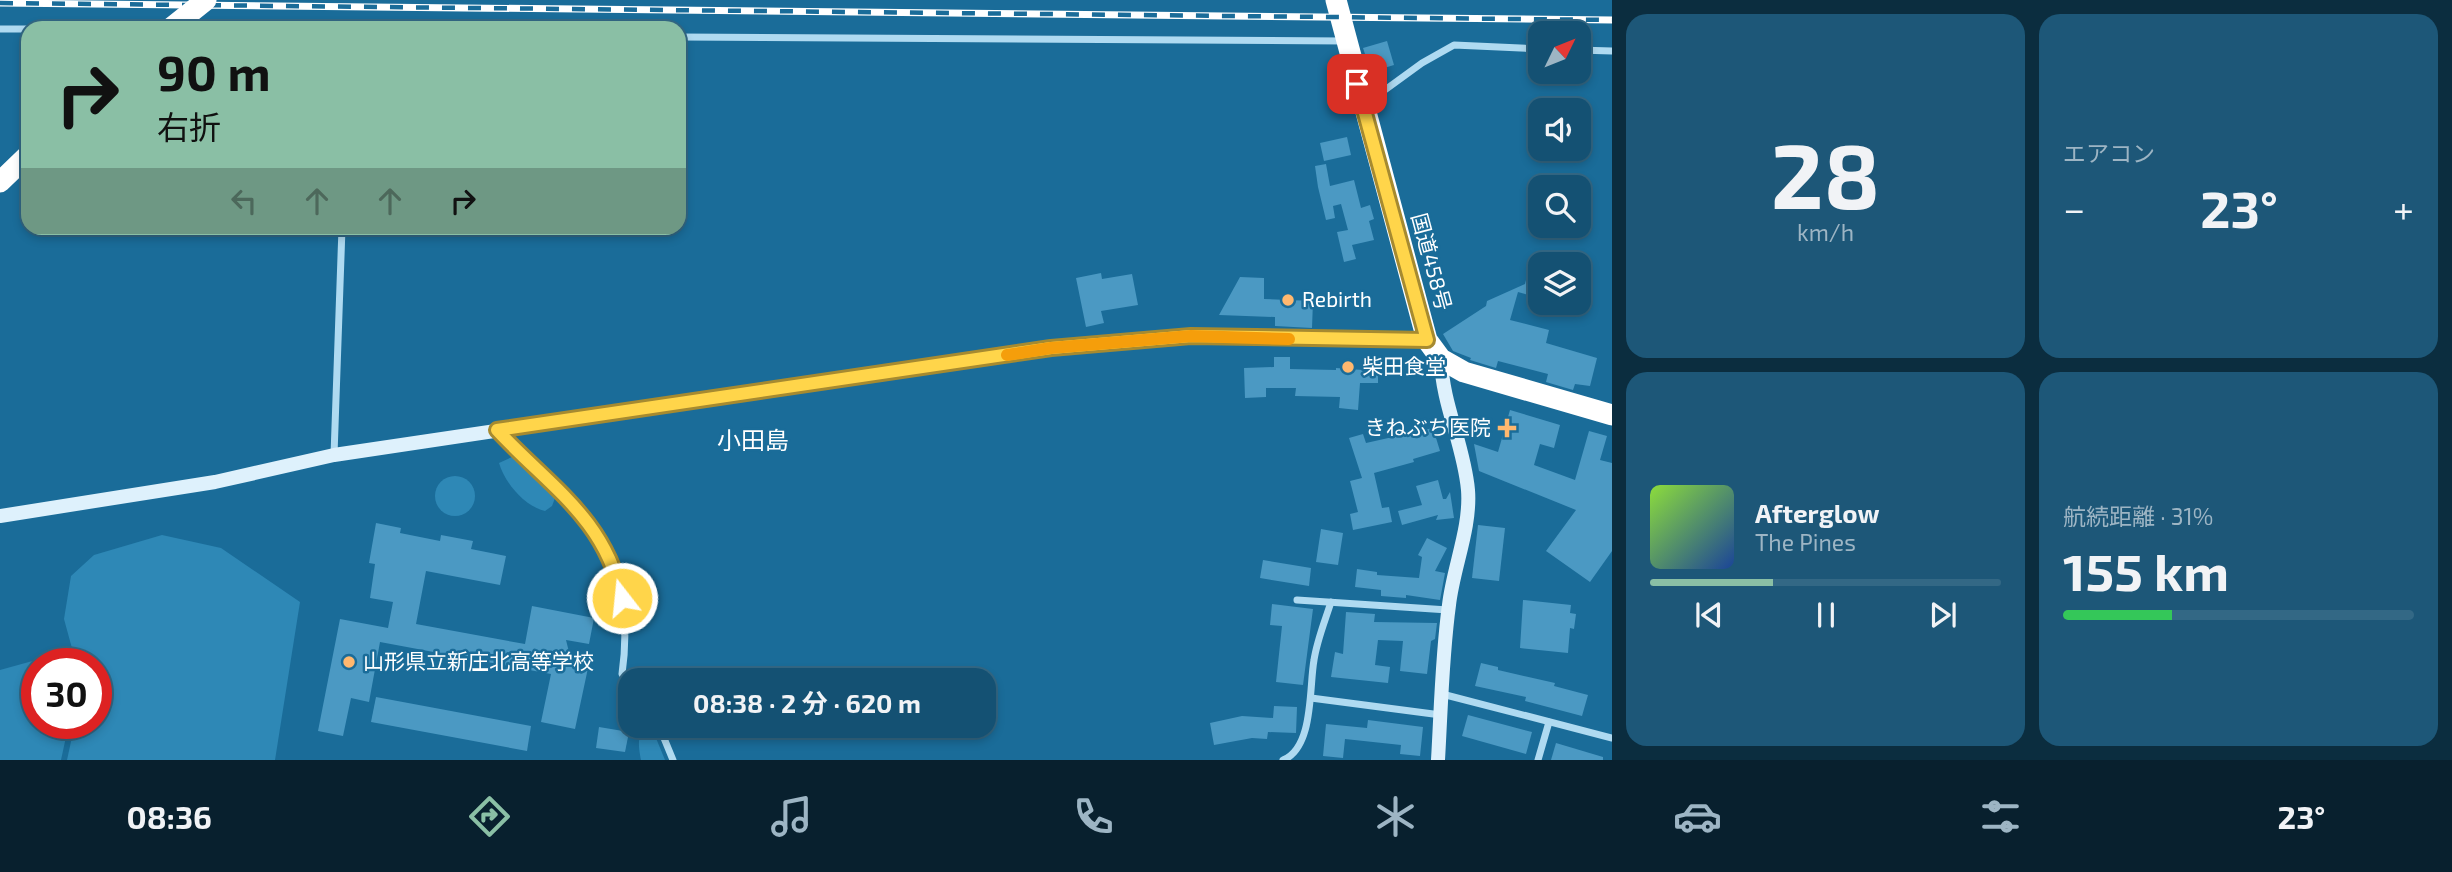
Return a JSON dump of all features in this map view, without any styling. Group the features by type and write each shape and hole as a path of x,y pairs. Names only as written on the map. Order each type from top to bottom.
{"highway":[{"path":"180,21 206,0"},
{"name":"国道458号","path":"1336,0 1427,340 1441,359 1464,372 1612,415"},
{"path":"0,182 21,162"}],"street":[{"path":"0,29 21,29"},
{"path":"686,37 1346,41"},
{"path":"1363,105 1422,63 1454,46 1528,49"},
{"path":"1591,50 1612,51"},
{"path":"334,456 342,235"},
{"path":"0,516 215,482 334,456 497,430 1064,347 1191,336 1427,340"},
{"path":"1438,760 1448,610 1463,539 1468,492 1460,448 1441,380 1441,359"},
{"path":"497,430 579,510 605,547 618,580 625,616 626,645 623,668"},
{"path":"1297,600 1448,610"},
{"path":"1283,760 1295,752 1306,728 1314,660 1331,602"},
{"path":"1442,694 1612,738"},
{"path":"1311,698 1441,715"},
{"path":"1538,760 1549,722"},
{"path":"664,738 673,760"}],"shaded area":[{"path":"512,457 552,490 555,498 552,506 545,511 523,499 506,478 499,463"},
{"path":"455,476 469,482 475,496 469,510 455,516 441,510 435,496 441,482"},
{"path":"162,535 221,548 300,602 275,760 67,760 72,739 112,739 112,648 72,648 64,619 71,576 94,555"},
{"path":"21,664 21,739 66,739 61,760 0,760 0,670"},
{"path":"639,738 656,738 665,760 641,760"}],"building":[{"path":"1387,41 1394,65 1371,72 1363,48"},
{"path":"1347,137 1351,155 1324,161 1320,143"},
{"path":"1326,164 1330,186 1354,180 1361,208 1370,205 1374,219 1369,221 1374,240 1352,245 1356,259 1344,262 1337,232 1348,230 1341,204 1333,206 1335,218 1326,220 1318,187 1315,166"},
{"path":"1101,273 1102,279 1132,274 1138,305 1101,311 1104,323 1086,327 1076,278"},
{"path":"1528,276 1528,295 1518,292 1510,320 1549,330 1546,343 1597,358 1590,386 1575,384 1573,390 1546,382 1548,374 1498,361 1496,368 1470,360 1471,358 1453,351 1443,334 1486,306 1487,301 1525,284"},
{"path":"1240,277 1264,278 1264,299 1313,301 1312,328 1275,326 1275,317 1219,315"},
{"path":"1274,357 1290,357 1290,369 1336,370 1363,370 1363,359 1378,359 1378,383 1360,383 1358,410 1339,408 1340,397 1295,396 1296,388 1266,388 1266,397 1245,398 1244,368 1274,367"},
{"path":"1510,410 1560,425 1554,448 1540,444 1534,465 1575,480 1589,431 1607,436 1600,460 1612,463 1612,551 1590,582 1546,551 1576,510 1479,471 1474,444 1498,452"},
{"path":"1433,428 1440,451 1413,459 1414,462 1374,473 1382,508 1389,507 1392,522 1353,530 1350,514 1358,512 1350,481 1362,478 1349,438 1363,434 1366,443"},
{"path":"1438,480 1443,499 1446,499 1450,492 1454,518 1436,520 1438,515 1402,525 1398,511 1422,505 1416,486"},
{"path":"376,523 401,528 400,533 440,541 441,535 473,541 471,549 506,556 500,585 426,571 416,624 525,644 532,606 594,618 589,644 566,640 572,664 588,668 575,729 541,722 551,674 380,642 369,702 351,698 343,736 318,731 340,619 388,628 393,602 370,598 375,564 369,563"},
{"path":"1478,525 1505,528 1499,581 1472,578"},
{"path":"1321,529 1343,533 1338,565 1316,562"},
{"path":"1427,538 1447,548 1435,571 1445,573 1440,600 1406,595 1406,598 1381,596 1381,590 1355,587 1357,569 1377,572 1377,575 1419,578 1422,557 1418,555"},
{"path":"1263,560 1311,568 1309,586 1260,578"},
{"path":"1523,600 1571,605 1570,613 1576,614 1574,629 1570,628 1568,653 1520,648"},
{"path":"1272,604 1313,609 1303,685 1276,682 1282,626 1270,625"},
{"path":"1346,612 1375,614 1374,622 1437,623 1435,639 1431,641 1427,674 1400,671 1403,641 1378,640 1375,665 1390,667 1388,683 1331,677 1335,652 1343,654"},
{"path":"1481,663 1588,695 1582,716 1525,701 1526,697 1475,686"},
{"path":"376,697 531,726 527,751 371,722"},
{"path":"1274,706 1297,707 1296,733 1268,732 1267,739 1252,738 1214,745 1210,723 1242,716 1273,718"},
{"path":"1468,715 1532,732 1526,754 1462,736"},
{"path":"1368,720 1423,727 1420,756 1400,754 1401,745 1345,739 1343,758 1323,756 1326,724 1367,728"},
{"path":"599,727 618,730 618,738 628,738 625,752 596,748"},
{"path":"1556,743 1603,757 1603,760 1551,760"}],"railway":[{"path":"0,3 1612,20"}],"slow traffic":[{"path":"1007,355 1051,348 1191,336 1289,339"}],"place":[{"name":"Rebirth","path":"1288,300"},
{"name":"柴田食堂","path":"1348,367"},
{"name":"きねぶち医院","path":"1507,428"},
{"name":"山形県立新庄北高等学校","path":"349,662"}],"district":[{"name":"小田島","path":"753,441"}],"route":[{"path":"622,598 605,547 579,510 497,430 1051,348 1191,336 1427,340 1357,84"}]}
